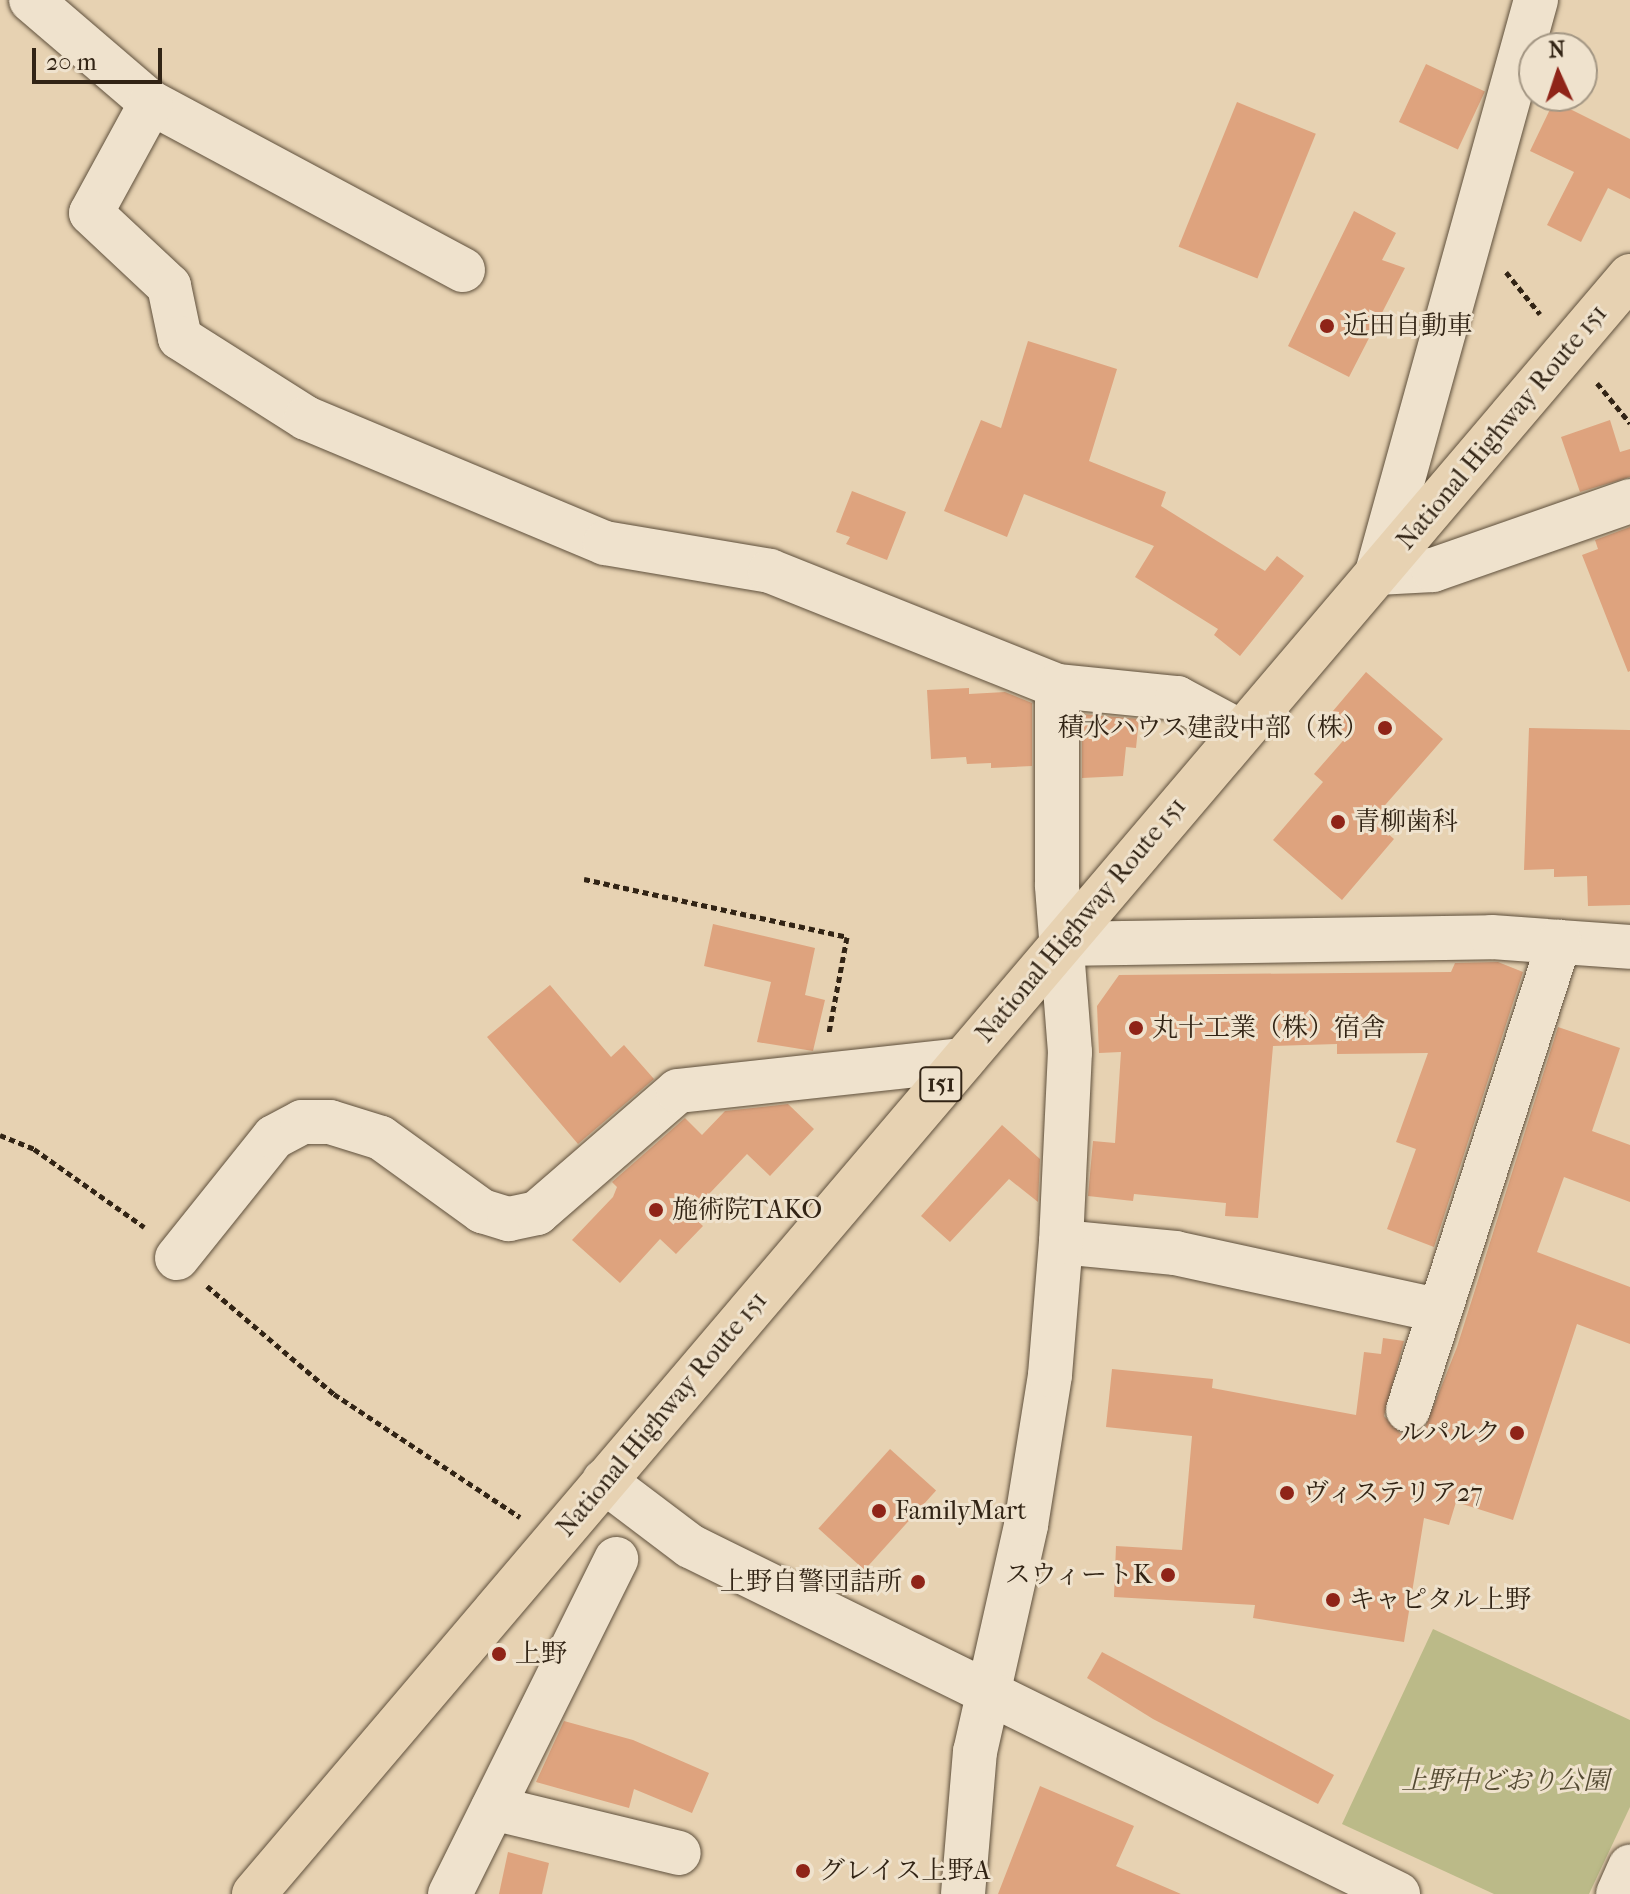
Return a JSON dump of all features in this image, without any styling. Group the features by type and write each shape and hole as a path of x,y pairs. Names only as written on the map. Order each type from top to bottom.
{"highway":[{"name":"National Highway Route 151","path":"254,1894 1630,276"}],"street":[{"path":"31,0 151,103 463,270"},
{"path":"1536,0 1377,573 1433,570 1630,501"},
{"path":"151,103 91,213 169,286 180,338 306,418 605,543 770,571 1057,686 1177,698 1241,732"},
{"path":"963,1894 975,1752 991,1693 1026,1525 1050,1375 1061,1242 1070,1052 1060,944 1057,686"},
{"path":"1060,944 1492,937 1630,947"},
{"path":"1408,1410 1437,1310 1559,942"},
{"path":"177,1258 274,1137 302,1122 330,1122 381,1138 482,1211 509,1219 537,1213 678,1091 962,1060"},
{"path":"1061,1242 1175,1253 1437,1310"},
{"path":"604,1481 676,1538 1398,1894"},
{"path":"450,1894 616,1559"},
{"path":"493,1808 679,1853"},
{"path":"1618,1894 1630,1867"}],"path":[{"path":"584,879 847,937 821,1074"},
{"path":"0,1135 34,1149 139,1222 334,1394 554,1540"}],"green space":[{"name":"上野中どおり公園","path":"1433,1629 1630,1720 1630,1807 1589,1894 1494,1894 1342,1824"}],"building":[{"path":"1426,64 1485,91 1458,149 1399,122"},
{"path":"1237,102 1316,134 1257,278 1179,247"},
{"path":"1549,112 1576,112 1630,139 1630,199 1608,188 1581,242 1547,225 1574,172 1530,151"},
{"path":"1354,211 1396,233 1382,260 1405,268 1349,377 1288,346"},
{"path":"1028,341 1117,369 1089,461 1166,492 1161,506 1265,571 1277,556 1304,576 1240,656 1214,635 1218,629 1135,577 1154,546 1024,494 1007,537 944,511 981,420 1001,428"},
{"path":"1610,420 1620,452 1630,449 1630,477 1580,492 1561,437"},
{"path":"852,491 906,512 887,560 846,544 850,537 836,532"},
{"path":"1630,527 1628,672 1582,555 1598,549 1595,540"},
{"path":"1366,672 1443,739 1372,820 1394,839 1342,900 1273,840 1323,782 1314,774 1348,735 1327,718"},
{"path":"969,688 969,694 1005,692 1032,703 1032,766 991,768 991,763 967,764 966,757 931,759 927,690"},
{"path":"1082,714 1139,719 1136,748 1126,747 1123,776 1082,778"},
{"path":"1529,728 1630,730 1630,905 1588,906 1587,876 1554,877 1554,869 1524,870"},
{"path":"713,924 815,948 805,995 825,1000 813,1051 757,1042 771,982 704,966"},
{"path":"1498,962 1523,972 1434,1247 1387,1229 1416,1149 1396,1142 1428,1053 1337,1054 1337,1044 1273,1046 1258,1218 1225,1216 1226,1203 1134,1194 1133,1201 1088,1196 1093,1141 1115,1143 1121,1052 1099,1053 1097,1006 1119,975 1451,972 1455,963"},
{"path":"550,985 611,1057 624,1045 654,1079 578,1144 487,1037"},
{"path":"1558,1027 1620,1048 1592,1131 1630,1145 1630,1202 1564,1177 1537,1252 1630,1287 1630,1344 1577,1324 1513,1520 1456,1502 1449,1525 1424,1518 1404,1642 1253,1618 1255,1605 1114,1597 1116,1546 1182,1550 1192,1436 1106,1427 1112,1369 1213,1379 1212,1388 1356,1415 1364,1352 1381,1354 1383,1338 1404,1341 1384,1416 1401,1434 1425,1428 1457,1347"},
{"path":"788,1104 814,1129 770,1176 747,1154 690,1214 703,1226 676,1254 660,1239 620,1283 572,1240 613,1197 617,1187 612,1182 685,1118 702,1135 725,1111"},
{"path":"1002,1125 1040,1159 1038,1202 1009,1179 950,1242 921,1216"},
{"name":"FamilyMart","path":"890,1449 936,1490 864,1570 818,1529"},
{"path":"1102,1652 1334,1775 1318,1804 1153,1719 1087,1678"},
{"path":"564,1721 633,1740 709,1773 692,1813 634,1789 629,1808 536,1782"},
{"path":"1040,1786 1134,1826 1116,1866 1181,1894 998,1894"},
{"path":"508,1852 549,1863 542,1894 499,1894"}],"place":[{"name":"近田自動車","path":"1327,326"},
{"name":"積水ハウス建設中部（株）","path":"1385,728"},
{"name":"青柳歯科","path":"1338,822"},
{"name":"丸十工業（株）宿舎","path":"1136,1028"},
{"name":"施術院TAKO","path":"656,1210"},
{"name":"ルパルク","path":"1517,1433"},
{"name":"ヴィステリア27","path":"1287,1493"},
{"name":"FamilyMart","path":"879,1511"},
{"name":"スウィートK","path":"1168,1575"},
{"name":"上野自警団詰所","path":"918,1582"},
{"name":"キャピタル上野","path":"1333,1600"},
{"name":"上野","path":"499,1654"},
{"name":"グレイス上野A","path":"803,1871"}]}
